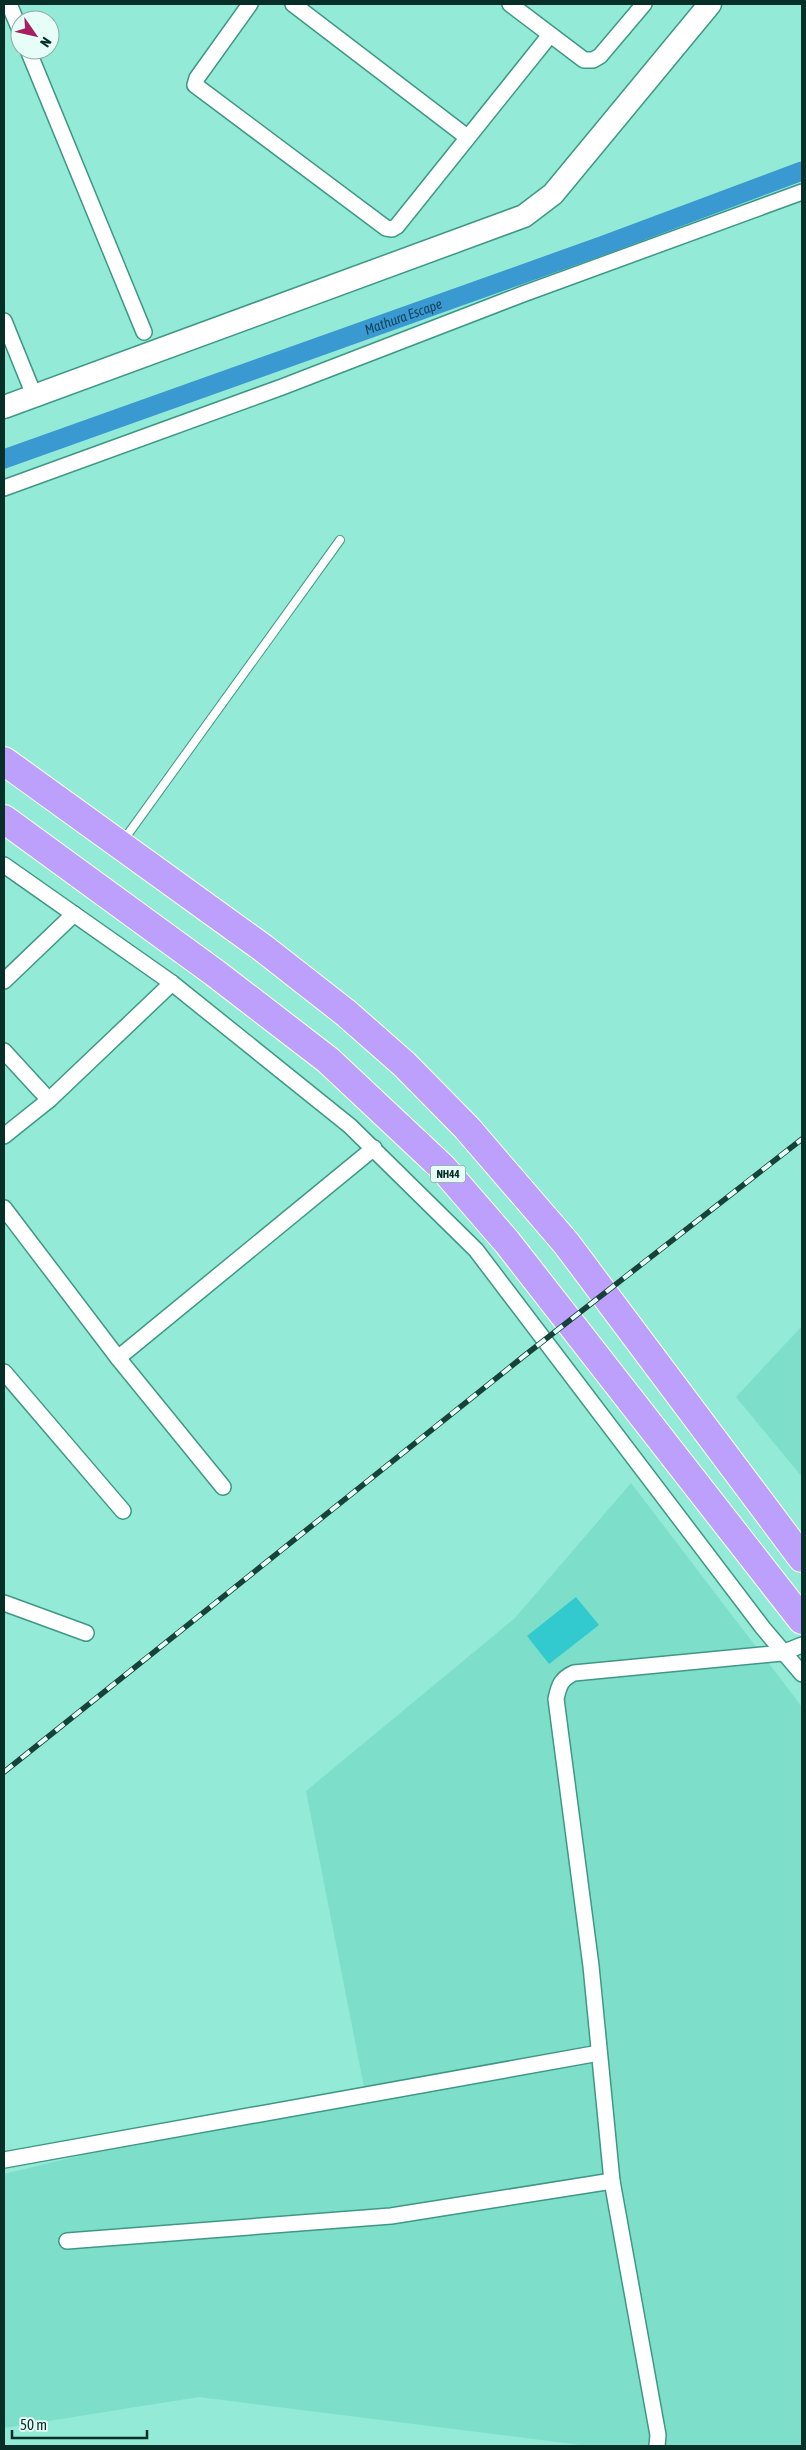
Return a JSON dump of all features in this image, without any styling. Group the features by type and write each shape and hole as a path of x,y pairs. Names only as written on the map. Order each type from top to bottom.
{"highway":[{"path":"4,760 263,948 346,1013 404,1064 467,1128 566,1243 802,1558"},
{"name":"NH44","path":"4,819 215,973 328,1060 443,1168 506,1242 802,1620"}],"street":[{"path":"250,4 197,78 195,85 386,228 392,230 550,35"},
{"path":"293,4 467,137"},
{"path":"510,4 584,60 593,60 600,56 644,4"},
{"path":"4,407 524,216 553,194 710,4"},
{"path":"32,60 144,332"},
{"path":"4,488 282,387 523,294 802,192"},
{"path":"4,321 34,395"},
{"path":"4,865 172,983 350,1126 476,1250 782,1653 802,1674"},
{"path":"4,981 74,914"},
{"path":"4,1136 49,1100 172,983"},
{"path":"4,1051 49,1100"},
{"path":"118,1358 374,1148"},
{"path":"4,1208 118,1358 223,1487"},
{"path":"6,1380 123,1511"},
{"path":"4,1603 86,1633"},
{"path":"657,2446 658,2435 612,2181 599,2053 556,1699 558,1686 563,1677 574,1673 782,1653 802,1645"},
{"path":"4,2160 599,2053"},
{"path":"67,2241 391,2216 612,2181"}],"lane":[{"path":"120,845 340,540"}],"shaded area":[{"path":"802,1326 802,1477 736,1397"},
{"path":"631,1483 802,1707 802,2446 589,2446 199,2397 4,2428 4,2174 364,2087 306,1791 515,1618"}],"building":[{"path":"576,1597 599,1625 549,1664 527,1636"}],"waterway":[{"name":"Mathura Escape","path":"4,459 604,245 802,171"}],"railway":[{"path":"4,1772 524,1356 802,1139"}]}
